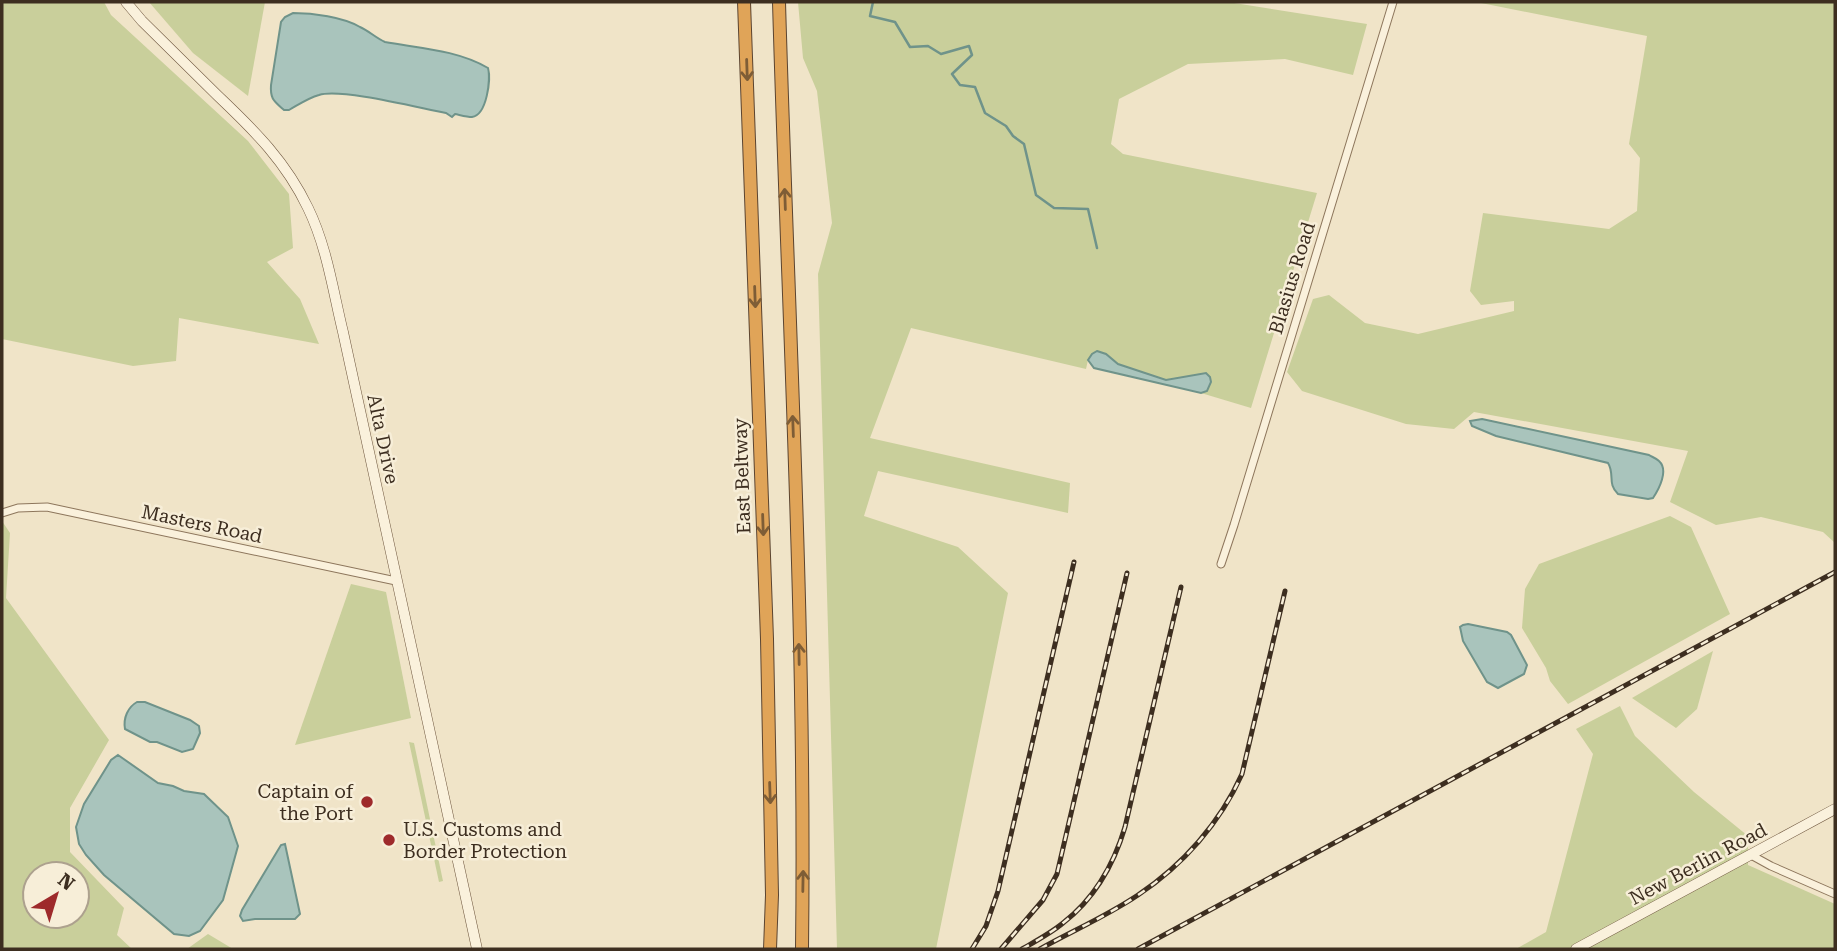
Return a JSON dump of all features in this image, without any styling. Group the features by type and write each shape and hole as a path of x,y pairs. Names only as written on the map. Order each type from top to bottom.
{"highway":[{"name":"East Beltway","path":"744,2 767,639 772,895 770,949"},
{"path":"779,2 798,544 802,949"}],"street":[{"name":"Alta Drive","path":"125,2 275,154 308,208 324,251 477,949"},
{"name":"Blasius Road","path":"1221,564 1392,2"},
{"name":"Masters Road","path":"2,513 18,508 47,507 396,581"},
{"name":"New Berlin Road","path":"1576,949 1835,809"},
{"path":"1751,855 1835,894"}],"green space":[{"path":"2,2 104,2 111,15 248,141 289,194 293,248 267,262 300,299 319,344 179,318 176,361 133,366 2,339"},
{"path":"149,2 265,2 248,96 193,53"},
{"path":"798,2 1228,2 1367,24 1353,75 1285,59 1188,64 1119,99 1111,144 1123,154 1317,193 1251,408 1201,393 1207,391 1206,373 1166,380 1118,364 1106,354 1088,360 1086,369 911,328 870,438 1070,483 1068,513 878,471 864,516 958,547 1008,593 936,949 837,949 818,274 832,223 817,91 803,58"},
{"path":"1476,2 1835,2 1835,543 1823,532 1761,517 1716,525 1670,502 1688,451 1474,412 1454,429 1406,424 1302,391 1287,372 1313,299 1329,295 1365,323 1418,334 1514,311 1514,301 1481,305 1470,291 1483,213 1609,229 1637,211 1640,158 1629,144 1647,36"},
{"path":"1670,516 1691,527 1730,614 1568,704 1550,681 1546,668 1522,628 1525,589 1539,564"},
{"path":"2,521 10,533 6,598 109,740 70,808 70,852 78,860 21,860 21,930 91,930 91,874 124,908 117,935 132,949 2,949"},
{"path":"351,584 386,592 411,718 295,745"},
{"path":"1713,651 1697,709 1676,728 1632,698"},
{"path":"1620,706 1635,736 1694,792 1748,836 1748,865 1835,904 1835,949 1516,949 1546,932 1593,754 1576,729"},
{"path":"409,742 414,743 443,881 439,882"},
{"path":"208,934 233,949 187,949"}],"water":[{"path":"293,13 337,18 385,42 438,50 476,62 488,68 489,73 484,104 477,115 472,117 455,114 452,117 446,113 381,100 330,94 315,96 284,110 273,99 271,85 281,22"},
{"path":"1097,351 1106,354 1118,364 1166,380 1206,373 1211,382 1207,391 1201,393 1094,368 1088,360"},
{"path":"1482,419 1649,455 1662,465 1660,485 1653,498 1618,494 1613,486 1608,463 1496,436 1472,426 1470,421"},
{"path":"1468,624 1511,635 1527,665 1524,674 1498,688 1487,682 1463,641 1460,627"},
{"path":"137,702 145,702 199,726 200,733 193,749 182,752 150,742 125,729 127,713"},
{"path":"118,755 158,783 204,794 228,817 238,846 223,900 200,931 189,936 174,934 104,875 79,844 76,827 84,804 111,760"},
{"path":"285,844 300,914 295,919 243,921 240,916 242,910 281,845"}],"waterway":[{"path":"873,2 870,16 895,22 910,47 928,46 941,54 969,46 972,55 952,74 960,85 975,87 985,113 1006,126 1013,136 1024,144 1036,195 1054,208 1088,209 1097,248"}],"railway":[{"path":"972,949 986,926 998,891 1074,562"},
{"path":"1138,949 1835,572"},
{"path":"1001,949 1043,900 1057,874 1127,573"},
{"path":"1022,949 1054,930 1074,914 1102,880 1115,854 1125,827 1181,587"},
{"path":"1040,949 1114,910 1154,883 1199,842 1223,809 1242,774 1285,591"}],"place":[{"name":"Captain of the Port","path":"367,802"},
{"name":"U.S. Customs and Border Protection","path":"389,840"}]}
